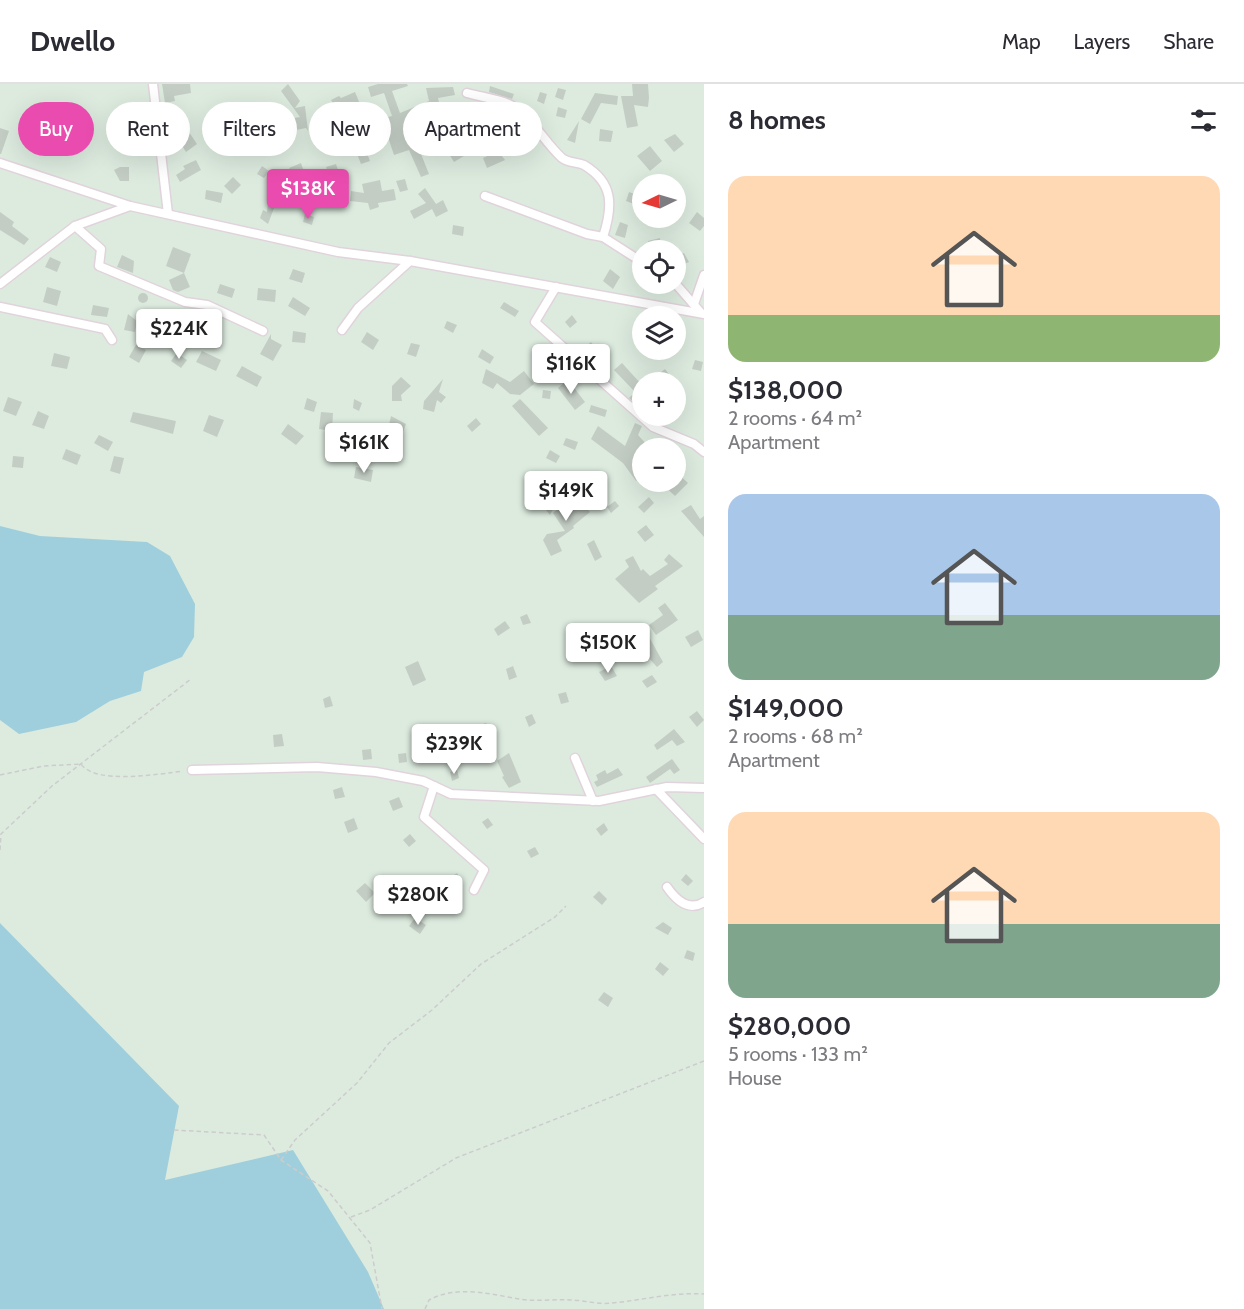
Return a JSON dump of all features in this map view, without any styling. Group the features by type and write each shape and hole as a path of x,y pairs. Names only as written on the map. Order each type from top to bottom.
{"street":[{"path":"153,84 168,214"},
{"path":"467,93 510,105 523,114 565,160 581,164 600,176 608,190 610,214 603,237"},
{"path":"0,163 130,206 338,252 410,261 703,314"},
{"path":"485,196 587,234 603,237 632,256"},
{"path":"0,284 75,226 130,206"},
{"path":"75,226 100,249 99,266 185,302 207,305 263,331"},
{"path":"342,330 358,308 410,261"},
{"path":"694,304 704,276"},
{"path":"556,286 535,322 653,427 694,444 704,452"},
{"path":"685,294 703,314"},
{"path":"0,307 105,329 112,340"},
{"path":"576,758 593,801"},
{"path":"192,770 317,767 376,772 423,781 451,794 593,801 656,789 704,788"},
{"path":"434,786 424,817 484,870 474,890"},
{"path":"656,789 704,839"},
{"path":"668,887 677,900 688,906 704,902"}],"path":[{"path":"0,850 1,834 81,764 148,715 191,679"},
{"path":"81,764 84,770 102,776 192,770"},
{"path":"0,775 44,766 81,764"},
{"path":"281,1160 295,1140 357,1083 389,1043 432,1010 481,964 555,917 566,906"},
{"path":"351,1217 370,1210 456,1158 704,1061"},
{"path":"174,1130 264,1135 281,1160 328,1191 370,1243 382,1309"},
{"path":"425,1309 429,1300 439,1294 469,1292 493,1293 520,1299 570,1299 610,1304 666,1294 704,1294"}],"shaded area":[{"path":"0,526 40,536 147,542 170,556 195,604 194,637 182,657 144,672 141,691 110,701 76,722 19,734 0,720"},
{"path":"0,923 179,1106 165,1180 293,1150 368,1272 384,1309 0,1309"}],"building":[{"path":"162,84 190,84 191,93 174,96 175,101 165,102"},
{"path":"288,84 300,101 297,105 297,102 289,102 281,91"},
{"path":"378,84 407,84 408,86 392,91 400,113 403,112 403,152 394,155 391,146 391,102 387,102 384,93 371,97 368,87"},
{"path":"632,84 648,84 648,107 634,105 638,126 627,128 621,96 633,96"},
{"path":"490,86 514,94 512,99 489,92"},
{"path":"453,87 455,95 438,98 439,102 427,102 429,101 426,88"},
{"path":"558,88 566,90 563,100 555,97"},
{"path":"355,92 359,102 332,102 331,100 339,96 341,98"},
{"path":"540,92 547,94 544,104 537,101"},
{"path":"595,93 618,96 617,105 601,103 590,124 581,119"},
{"path":"305,106 308,131 306,128 297,130 297,118 300,117 297,108"},
{"path":"558,107 567,110 565,118 556,116"},
{"path":"579,121 575,143 567,140"},
{"path":"0,128 9,131 1,154 0,154"},
{"path":"600,129 613,131 611,142 599,141"},
{"path":"190,134 197,144 190,149"},
{"path":"675,134 684,144 674,152 664,140"},
{"path":"650,146 662,161 650,171 637,156"},
{"path":"358,156 368,156 370,161 361,164"},
{"path":"412,156 422,156 429,174 421,177"},
{"path":"450,156 464,156 454,162"},
{"path":"502,156 505,160 487,168 483,158"},
{"path":"196,160 201,170 180,182 176,175 185,169 183,166"},
{"path":"301,163 305,175 294,179 289,168"},
{"path":"336,164 340,176 331,180 326,167"},
{"path":"262,166 269,171 264,178 257,174"},
{"path":"129,167 129,181 120,181 114,170"},
{"path":"233,177 241,185 232,194 224,186"},
{"path":"405,179 408,190 400,192 396,181"},
{"path":"380,180 382,191 394,189 396,200 378,203 379,207 370,210 368,203 350,201 351,191 364,193 362,184"},
{"path":"269,188 285,189 284,204 276,203 268,224 260,218 263,210 267,212"},
{"path":"425,188 436,204 443,200 448,211 436,217 432,209 414,219 410,211 426,203 418,194"},
{"path":"206,190 223,193 221,203 205,199"},
{"path":"629,192 632,193 632,203 626,201"},
{"path":"0,212 14,222 12,226 29,239 24,245 0,230"},
{"path":"697,212 704,218 704,226 700,231 689,223"},
{"path":"305,214 314,217 312,225 303,222"},
{"path":"620,222 628,225 625,238 615,235"},
{"path":"453,225 464,227 463,236 452,234"},
{"path":"173,247 191,254 184,273 166,266"},
{"path":"122,255 134,261 133,273 117,267"},
{"path":"50,257 61,262 57,272 45,267"},
{"path":"293,269 305,273 302,283 289,279"},
{"path":"610,269 620,277 613,289 603,281"},
{"path":"184,273 190,287 178,292 173,290 169,280"},
{"path":"220,284 235,289 232,298 217,293"},
{"path":"47,287 61,291 57,306 43,302"},
{"path":"258,288 276,290 275,302 257,300"},
{"path":"143,293 148,298 143,303 138,298"},
{"path":"293,297 310,308 305,316 288,306"},
{"path":"504,302 519,311 515,317 500,308"},
{"path":"93,305 109,308 107,317 91,315"},
{"path":"128,314 137,321 135,332 124,330"},
{"path":"572,315 577,322 570,328 565,322"},
{"path":"447,321 457,325 453,333 444,328"},
{"path":"293,331 306,333 305,343 292,342"},
{"path":"367,332 379,340 373,350 361,342"},
{"path":"271,334 271,339 282,345 273,361 260,354"},
{"path":"591,342 598,351 591,358 583,349"},
{"path":"411,343 420,345 416,357 407,354"},
{"path":"136,345 146,350 139,363 129,357"},
{"path":"482,349 494,357 490,364 478,357"},
{"path":"202,351 221,360 216,371 196,362"},
{"path":"54,353 70,357 67,369 51,366"},
{"path":"177,353 187,360 181,368 171,361"},
{"path":"695,360 703,362 701,371 692,369"},
{"path":"622,363 632,374 632,389 614,370"},
{"path":"242,366 262,377 257,387 236,376"},
{"path":"486,369 510,382 524,371 534,384 520,395 510,394 497,383 493,389 482,383"},
{"path":"401,377 411,386 401,395 402,401 392,401 392,386"},
{"path":"443,379 439,392 446,397 441,403 437,400 434,412 423,409 424,401"},
{"path":"568,380 585,402 575,410 558,388"},
{"path":"543,390 551,391 550,399 542,398"},
{"path":"8,397 22,402 16,416 3,411"},
{"path":"307,398 317,402 314,412 304,409"},
{"path":"354,399 362,403 359,411 353,408"},
{"path":"520,399 548,428 539,436 512,406"},
{"path":"591,405 607,410 605,417 589,412"},
{"path":"38,411 49,416 44,429 32,425"},
{"path":"133,412 176,421 173,434 130,422"},
{"path":"321,412 333,413 332,431 319,429"},
{"path":"209,415 224,420 217,437 203,431"},
{"path":"391,416 406,424 401,437 388,429"},
{"path":"476,418 481,424 472,432 467,426"},
{"path":"288,424 304,436 296,445 281,434"},
{"path":"598,426 625,446 634,426 642,426 638,435 641,438 632,438 632,475 623,463 591,439"},
{"path":"99,435 113,442 108,451 94,443"},
{"path":"566,438 578,442 575,450 563,445"},
{"path":"66,449 81,455 77,465 62,459"},
{"path":"550,450 560,456 556,463 546,458"},
{"path":"13,456 24,457 23,468 12,467"},
{"path":"114,456 124,458 120,474 110,471"},
{"path":"356,467 373,470 371,482 354,478"},
{"path":"551,494 557,501 550,515 540,503"},
{"path":"575,495 590,512 573,526 574,528 557,540 562,551 551,556 543,540 547,534 565,531 553,513"},
{"path":"649,497 654,503 644,513 638,507"},
{"path":"615,501 619,506 611,513 607,507"},
{"path":"691,505 700,519 704,516 704,537 681,511"},
{"path":"646,525 654,535 645,542 637,532"},
{"path":"594,540 602,557 595,561 587,544"},
{"path":"669,554 683,566 655,586 658,589 639,603 615,579 629,567 625,560 633,556 641,571 643,569 650,576 668,564 664,560"},
{"path":"665,603 678,620 656,635 649,625 663,615 658,608"},
{"path":"527,614 531,623 523,625 520,617"},
{"path":"505,621 510,628 498,636 494,629"},
{"path":"698,630 703,640 691,647 685,637"},
{"path":"649,637 663,662 657,667 637,645"},
{"path":"596,640 598,649 587,651 585,642"},
{"path":"418,661 426,680 413,686 405,667"},
{"path":"513,666 517,677 509,680 506,669"},
{"path":"611,666 617,676 605,681 599,672"},
{"path":"652,675 657,682 647,688 642,681"},
{"path":"566,692 569,702 561,704 558,694"},
{"path":"330,696 333,706 325,708 323,699"},
{"path":"697,711 704,720 697,727 689,717"},
{"path":"532,714 536,723 529,727 525,717"},
{"path":"486,723 490,733 479,737 475,727"},
{"path":"674,729 685,742 677,746 672,740 657,750 654,745"},
{"path":"282,734 284,746 274,747 273,735"},
{"path":"451,743 454,754 444,756 441,746"},
{"path":"371,749 372,759 363,760 362,750"},
{"path":"406,753 407,762 399,763 398,754"},
{"path":"509,753 521,782 509,788 502,777 504,776 497,761"},
{"path":"672,759 680,770 674,774 670,769 650,783 646,777"},
{"path":"618,768 623,775 597,787 594,782 598,780 596,775 605,770 607,774"},
{"path":"457,770 459,778 452,781 450,772"},
{"path":"342,787 345,797 335,799 333,790"},
{"path":"399,797 403,807 393,811 389,801"},
{"path":"354,818 358,829 348,833 344,822"},
{"path":"488,818 493,825 487,829 482,822"},
{"path":"604,823 608,830 601,836 596,829"},
{"path":"410,834 416,841 409,847 403,840"},
{"path":"535,847 539,854 531,858 527,851"},
{"path":"457,873 463,882 453,889 447,880"},
{"path":"686,874 693,881 688,886 681,880"},
{"path":"365,883 375,893 366,902 356,891"},
{"path":"599,891 607,899 602,905 593,897"},
{"path":"415,918 426,925 420,934 409,926"},
{"path":"663,922 672,928 668,935 655,928"},
{"path":"687,950 695,953 693,961 684,958"},
{"path":"660,962 669,969 663,976 655,969"},
{"path":"604,992 613,998 608,1007 598,1000"}]}
